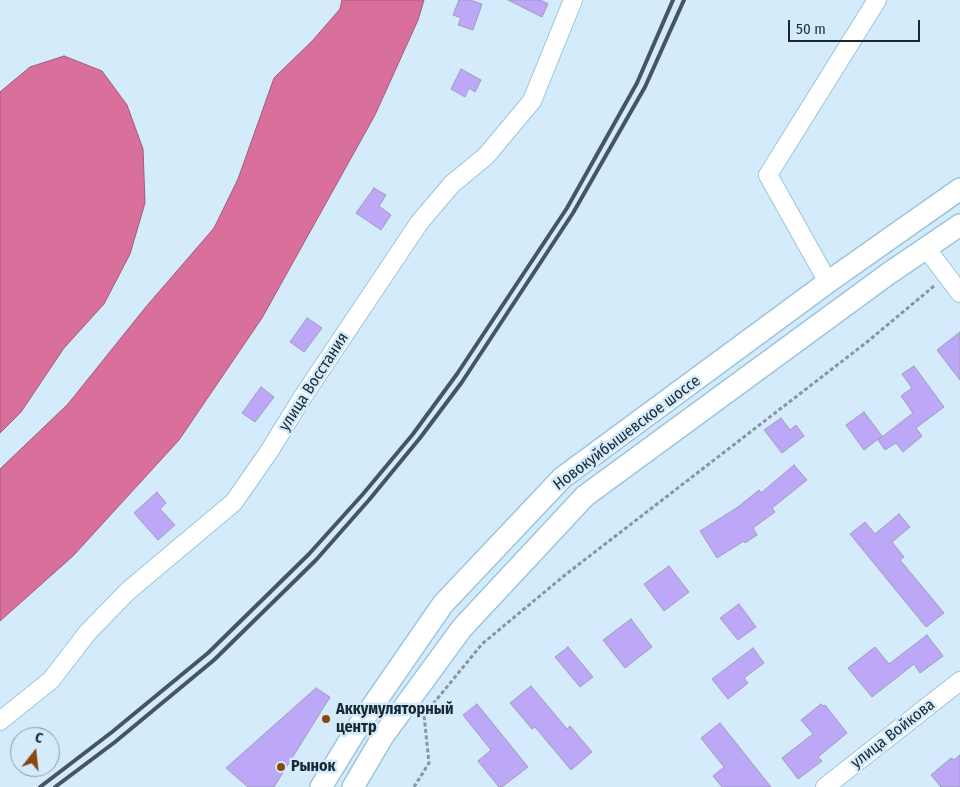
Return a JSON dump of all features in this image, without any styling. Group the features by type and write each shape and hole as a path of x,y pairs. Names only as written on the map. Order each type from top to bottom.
{"main road":[{"name":"Новокуйбышевское шоссе","path":"321,787 358,728 443,604 562,478 828,282 960,189"},
{"name":"Новокуйбышевское шоссе","path":"353,787 383,736 462,628 585,496 888,274 960,224"}],"street":[{"name":"улица Восстания","path":"0,721 51,680 88,632 128,591 234,502 419,223 452,184 486,156 532,101 573,0"},
{"path":"828,282 768,175 877,0"},
{"path":"926,248 960,293"},
{"name":"улица Войкова","path":"825,787 960,681"}],"path":[{"path":"414,787 429,763 424,715 482,644 565,575 867,342 946,276"}],"shaded area":[{"path":"342,0 424,0 418,20 375,115 262,318 179,440 73,556 0,621 0,469 68,404 145,308 214,228 238,179 274,78 313,40 340,9"},
{"path":"64,56 102,71 127,105 143,149 145,203 130,254 104,304 64,348 21,412 0,433 0,92 30,67"}],"building":[{"path":"459,0 470,0 482,4 473,30 458,25 461,18 453,15"},
{"path":"508,0 541,0 548,4 542,17"},
{"path":"461,69 481,80 475,92 469,88 465,97 451,89"},
{"path":"374,188 386,195 379,206 391,215 381,230 356,213"},
{"path":"307,318 322,328 304,352 290,342"},
{"path":"960,332 960,380 937,350"},
{"path":"914,366 944,407 916,428 922,436 903,452 896,443 885,450 878,440 913,413 901,396 912,388 902,374"},
{"path":"261,387 274,397 255,422 242,413"},
{"path":"864,412 882,436 864,450 846,425"},
{"path":"781,418 790,430 796,425 804,436 782,453 764,430"},
{"path":"794,465 807,480 772,508 775,512 753,528 757,535 717,558 700,531 738,507 759,490 761,493"},
{"path":"157,492 166,503 160,509 175,525 158,540 134,513"},
{"path":"899,514 910,527 892,542 904,557 900,560 944,613 926,627 850,534 865,522 875,534"},
{"path":"669,566 689,592 664,611 644,584"},
{"path":"739,604 756,627 738,640 720,618"},
{"path":"631,619 652,647 625,668 603,640"},
{"path":"927,635 943,656 920,673 914,664 872,697 848,668 875,647 889,664"},
{"path":"568,647 593,677 580,687 555,657"},
{"path":"753,648 764,663 744,678 748,683 728,699 712,679"},
{"path":"531,686 567,729 570,726 592,752 571,770 535,727 532,729 510,703"},
{"path":"316,688 330,697 274,787 248,787 226,768"},
{"path":"477,704 528,767 502,787 499,787 478,761 491,750 463,715"},
{"path":"821,704 825,705 847,733 818,757 822,761 798,779 782,758 813,734 801,720"},
{"path":"720,723 771,787 722,787 713,776 724,767 701,738"},
{"path":"960,755 960,787 941,787 931,775 951,758 954,760"}],"railway":[{"path":"40,787 112,732 208,653 309,554 363,494 413,434 457,374 567,208 637,83 673,0"},
{"path":"55,787 115,742 214,660 316,560 420,438 462,382 573,213 645,87 684,0"}],"place":[{"name":"Аккумуляторный центр","path":"326,719"},
{"name":"Рынок","path":"281,767"}]}
